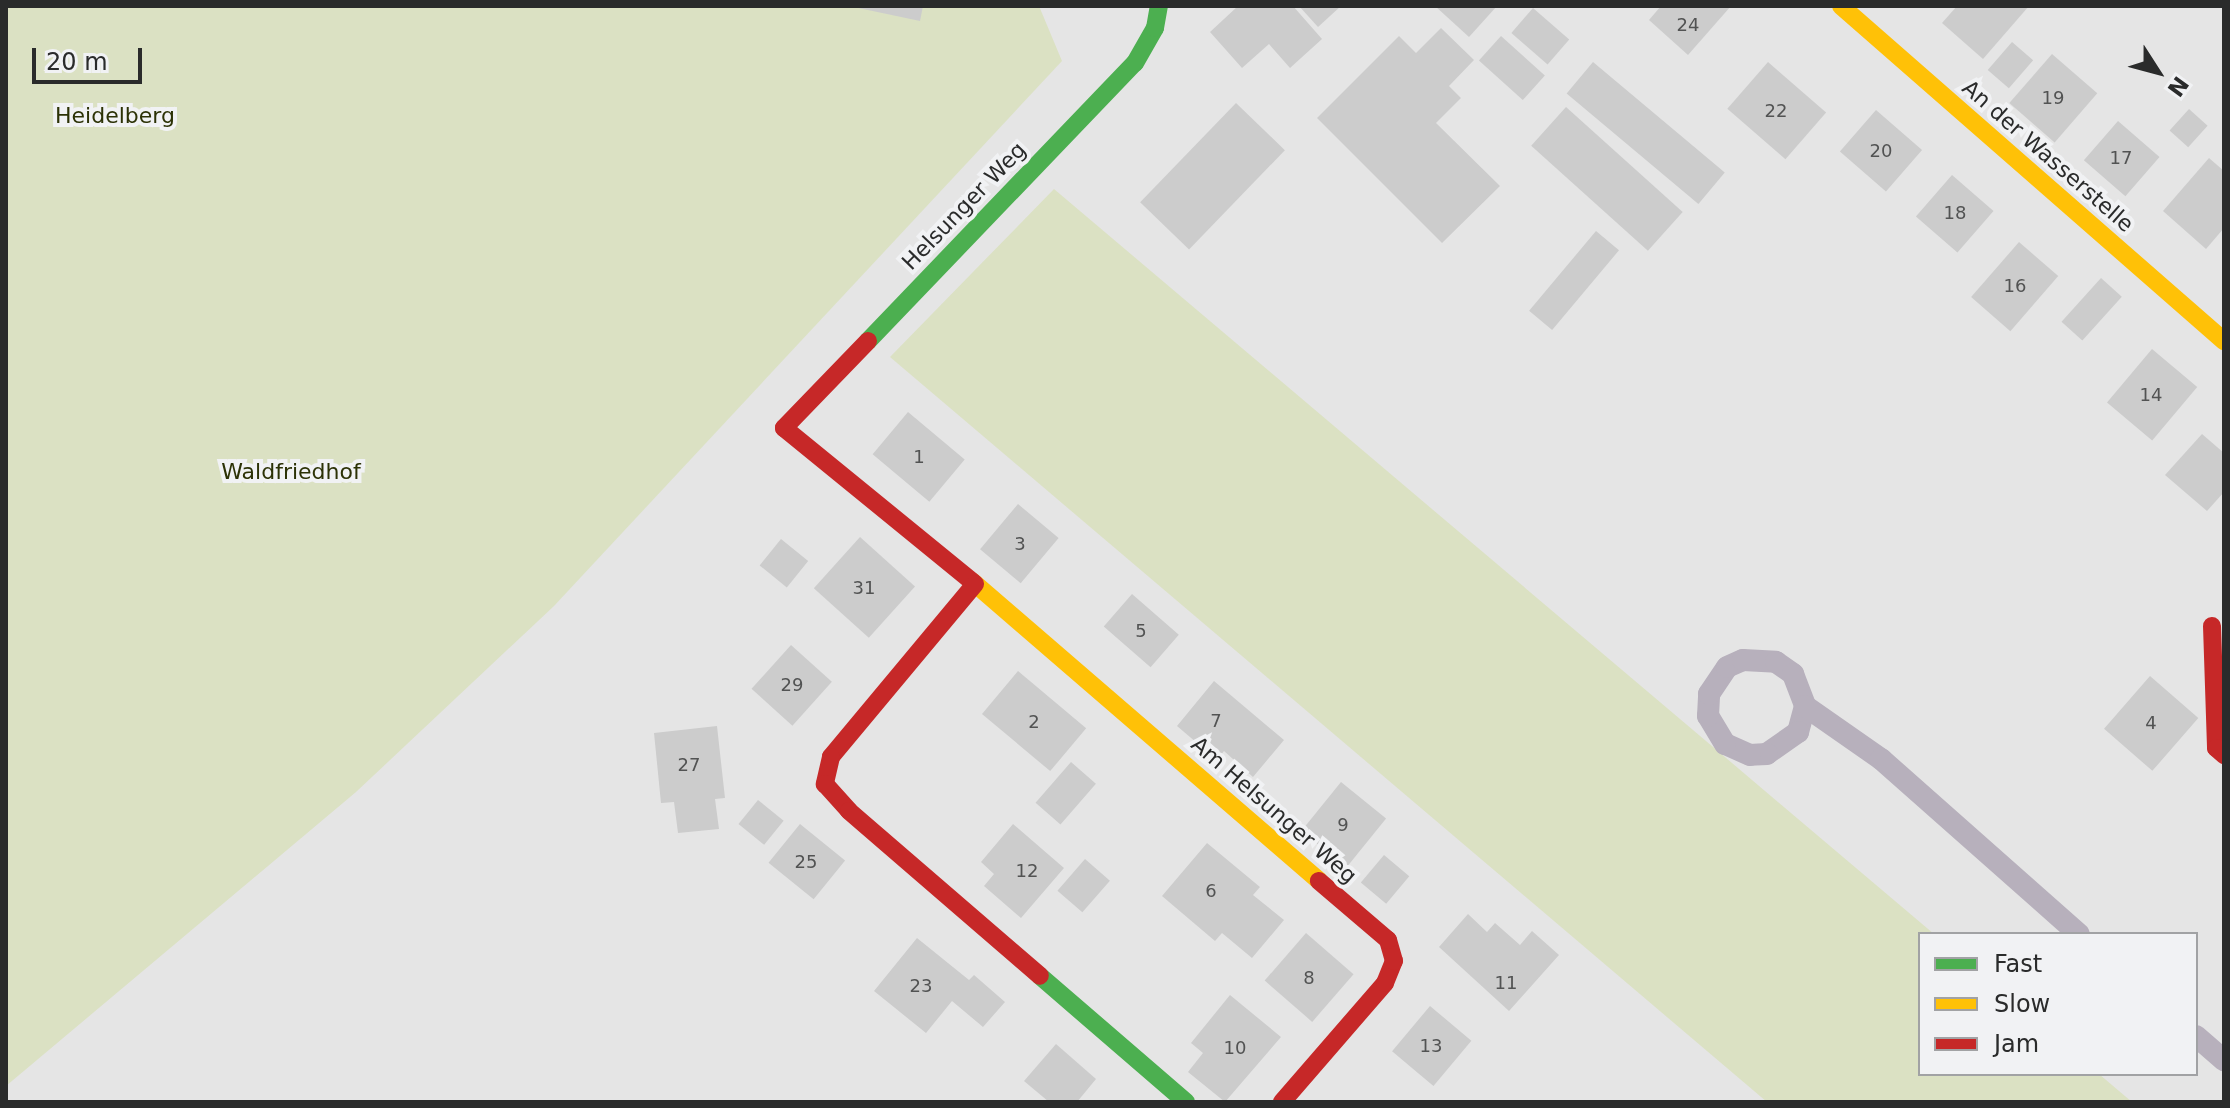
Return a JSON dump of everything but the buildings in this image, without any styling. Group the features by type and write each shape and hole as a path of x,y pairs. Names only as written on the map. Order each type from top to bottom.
{"street":[{"name":"Helsunger Weg","path":"784,428 1135,63 1155,28 1159,6"},
{"name":"An der Wasserstelle","path":"1841,6 2224,341"},
{"name":"Am Helsunger Weg","path":"784,428 975,584 1388,940 1394,961 1385,983 1282,1102"},
{"path":"975,584 831,757 825,784 849,811 1186,1102"},
{"path":"2212,626 2216,748 2224,755"}],"lane":[{"path":"1805,706 1798,732 1767,754 1750,755 1725,744 1708,716 1716,679 1727,667 1751,659 1776,662 1793,674 1805,706 1881,759 2077,932"},
{"path":"2198,1038 2224,1060"}],"green space":[{"name":"Waldfriedhof","path":"6,6 1039,6 1062,61 554,606 356,792 6,1086"},
{"path":"1054,189 1932,932 1918,932 1918,1076 2101,1076 2132,1102 1767,1102 890,357"}],"traffic: fast":[{"path":"868,341 1135,63 1155,28 1159,6"},
{"path":"1040,976 1186,1102"}],"traffic: slow":[{"path":"1841,6 2224,341"},
{"path":"973,582 1319,881"}],"traffic: jam":[{"path":"868,341 784,428 973,582"},
{"path":"975,584 831,757 825,784 849,811 1040,976"},
{"path":"2212,626 2216,748 2224,755"},
{"path":"1282,1102 1385,983 1394,961 1388,940 1319,881"}],"park label":[{"name":"Heidelberg","path":"115,116"}]}
